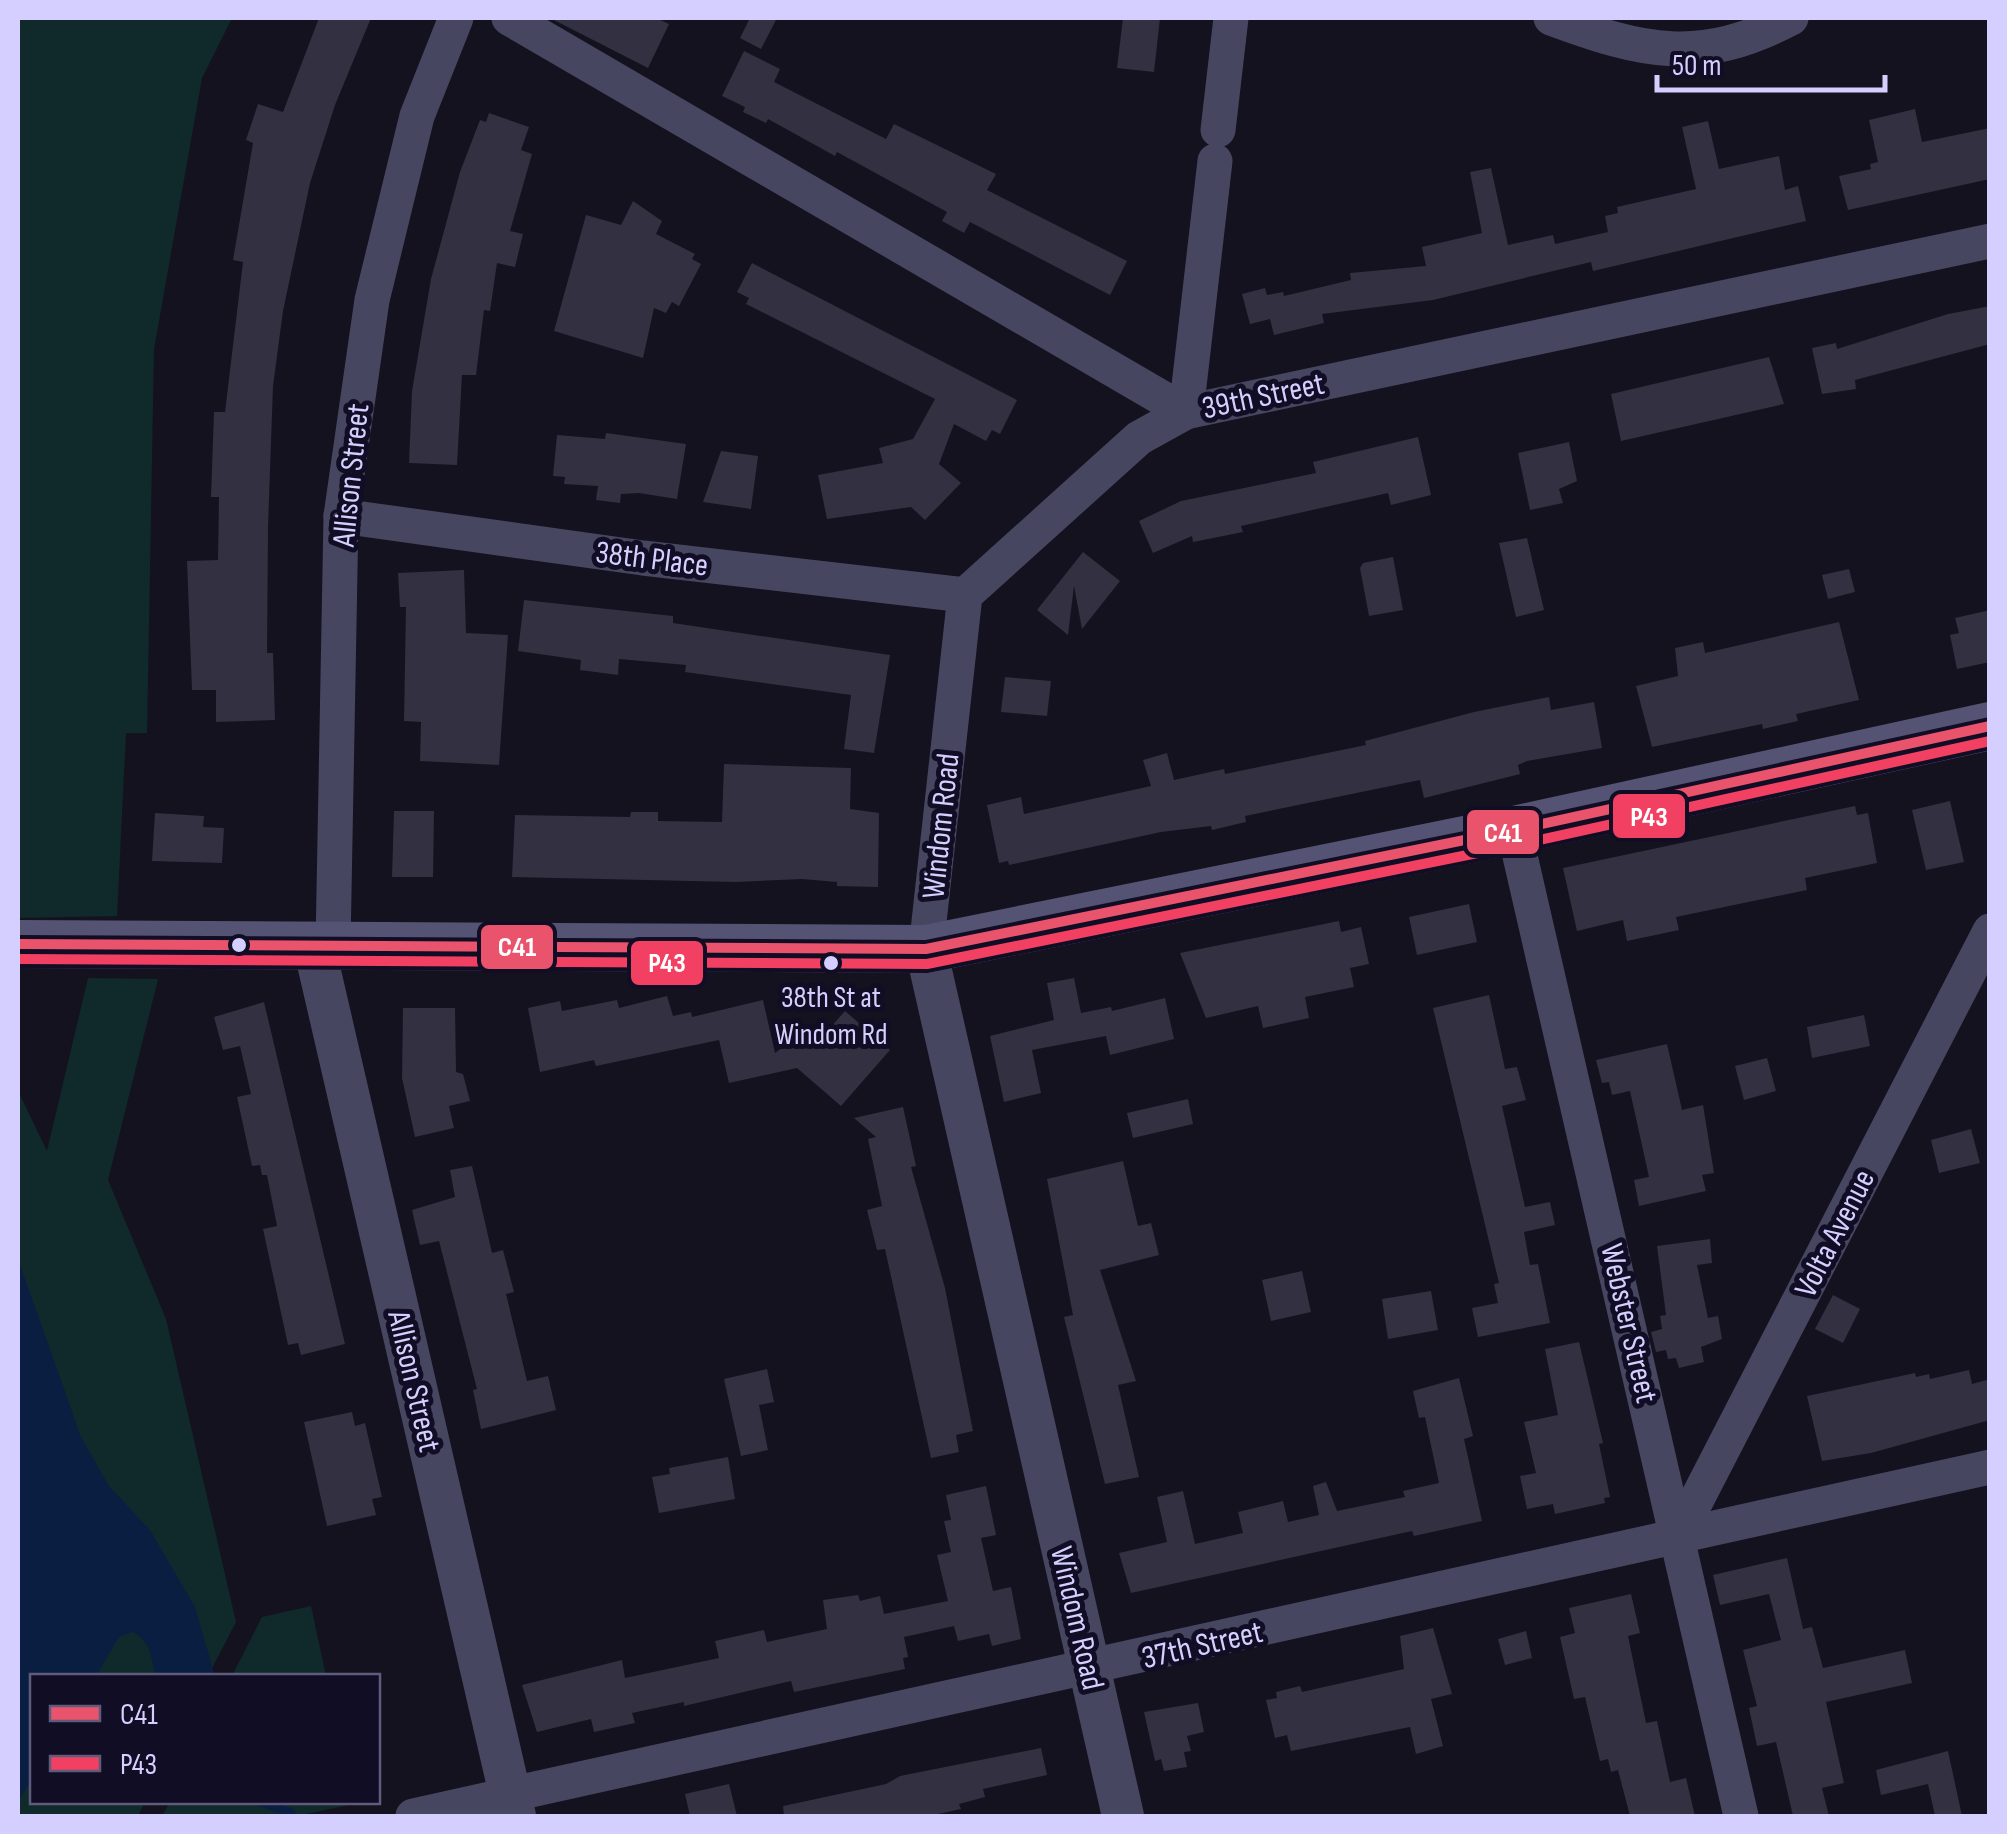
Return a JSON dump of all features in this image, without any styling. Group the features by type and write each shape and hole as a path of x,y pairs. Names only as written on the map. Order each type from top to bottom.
{"main road":[{"path":"18,944 926,949 1514,830 1990,726"}],"street":[{"name":"Allison Street","path":"456,18 417,116 372,300 341,516 324,946 513,1804"},
{"name":"39th Street","path":"509,18 1186,412 1990,241"},
{"path":"965,595 1139,438 1186,412 1231,18"},
{"path":"1551,18 1697,48 1737,42 1791,18"},
{"name":"38th Place","path":"341,516 643,558 965,595"},
{"name":"Windom Road","path":"965,595 926,949 1123,1816"},
{"name":"Webster Street","path":"1514,830 1741,1816"},
{"name":"Volta Avenue","path":"1679,1534 1990,931"},
{"name":"37th Street","path":"413,1816 513,1804 1679,1534 1990,1466"}],"green space":[{"path":"18,18 232,18 202,78 154,349 147,733 126,733 117,916 18,918"},
{"path":"88,978 158,979 108,1180 166,1319 236,1622 209,1674 30,1674 30,1804 144,1804 138,1816 18,1816 18,1091 47,1151"},
{"path":"311,1606 326,1674 233,1674 262,1617"},
{"path":"169,1804 354,1804 296,1816 162,1816"}],"water":[{"path":"18,1259 81,1437 109,1486 150,1530 195,1607 214,1674 155,1674 146,1645 132,1632 119,1637 97,1674 30,1674 30,1782 18,1802"}],"building":[{"path":"319,18 371,18 335,105 310,183 283,311 273,386 268,527 267,653 273,653 275,720 216,722 216,690 192,690 187,561 218,560 219,497 211,497 214,412 225,412 243,262 233,260 253,143 246,140 258,104 283,112"},
{"path":"550,18 656,18 669,24 648,68"},
{"path":"750,18 777,18 761,49 740,38"},
{"path":"1123,18 1160,18 1154,72 1117,68"},
{"path":"744,51 780,69 774,82 886,139 894,124 996,174 987,190 1127,261 1110,295 970,222 964,233 942,221 947,212 837,152 835,156 768,119 766,123 743,112 745,107 722,96"},
{"path":"1915,109 1922,142 1990,128 1990,179 1848,210 1839,176 1871,169 1870,164 1878,162 1869,120"},
{"path":"489,113 529,127 521,150 532,154 510,231 523,234 515,267 497,263 490,311 484,310 476,375 462,375 457,465 409,463 412,391 431,279 460,172 480,120 486,122"},
{"path":"1708,121 1719,169 1779,156 1785,190 1798,186 1806,221 1593,271 1591,262 1433,300 1322,314 1324,323 1274,335 1270,319 1250,324 1242,294 1265,288 1267,295 1283,292 1284,296 1351,280 1350,273 1426,266 1422,247 1482,233 1470,172 1491,168 1508,245 1553,235 1555,244 1608,232 1605,216 1618,213 1617,207 1696,189 1682,127"},
{"path":"633,201 662,221 656,234 695,254 692,259 701,264 679,306 672,302 666,313 654,308 643,358 554,331 586,215 621,225"},
{"path":"752,263 1017,400 1000,434 992,430 986,441 954,424 939,464 961,483 925,520 911,507 827,519 818,475 883,463 879,448 913,439 935,399 746,304 749,298 737,292"},
{"path":"1990,306 1990,344 1855,380 1856,389 1822,394 1812,348 1836,343 1837,349 1948,314"},
{"path":"1769,357 1784,404 1621,441 1611,394"},
{"path":"606,433 686,444 677,499 639,493 621,494 620,503 596,500 598,486 564,484 565,477 553,476 557,435 605,439"},
{"path":"1418,437 1431,495 1391,505 1388,493 1241,526 1243,532 1193,542 1192,536 1153,553 1139,521 1181,501 1316,473 1313,462"},
{"path":"1569,442 1577,481 1559,489 1563,503 1530,510 1518,453"},
{"path":"721,451 758,456 751,509 703,502"},
{"path":"1527,538 1544,610 1516,617 1499,543"},
{"path":"1083,552 1120,581 1082,629 1074,586 1068,635 1037,610"},
{"path":"1393,557 1403,610 1369,616 1360,568 1363,563"},
{"path":"1849,569 1855,592 1828,599 1822,575"},
{"path":"464,570 466,633 508,635 499,765 420,761 421,722 404,721 406,607 400,607 398,573"},
{"path":"524,600 673,616 673,623 890,655 874,753 844,749 851,695 685,672 686,665 619,659 618,675 580,670 581,660 518,651"},
{"path":"1990,610 1990,662 1957,669 1950,635 1959,633 1955,618"},
{"path":"1839,622 1859,700 1796,714 1798,721 1763,729 1762,724 1652,747 1636,686 1678,676 1675,648 1703,642 1705,653"},
{"path":"1005,677 1051,681 1047,716 1001,712"},
{"path":"1549,697 1551,710 1594,702 1602,748 1527,761 1518,765 1520,774 1424,798 1420,780 1245,816 1246,822 1212,830 1211,826 1161,832 1009,865 1008,861 999,863 987,805 1021,797 1024,814 1151,786 1143,760 1167,753 1174,780 1224,769 1225,774 1366,745 1365,741 1474,712"},
{"path":"724,764 851,768 850,809 879,813 878,887 837,886 837,882 802,879 736,882 512,877 515,815 630,817 631,812 658,812 658,821 722,822"},
{"path":"1950,801 1964,862 1926,870 1912,810"},
{"path":"1855,806 1857,815 1868,813 1877,863 1805,878 1807,890 1676,917 1679,930 1627,941 1623,920 1577,931 1563,868"},
{"path":"394,811 434,811 433,877 392,877"},
{"path":"155,813 204,816 203,827 224,828 222,863 152,861"},
{"path":"1469,904 1477,942 1417,955 1409,917"},
{"path":"1339,921 1341,932 1361,927 1369,964 1350,968 1354,987 1305,997 1309,1018 1263,1028 1258,1006 1206,1018 1180,953"},
{"path":"1074,978 1081,1013 1111,1007 1112,1011 1165,998 1174,1039 1110,1055 1106,1036 1032,1050 1041,1093 1004,1102 990,1036 1054,1020 1047,983"},
{"path":"1489,995 1505,1069 1517,1067 1526,1100 1502,1106 1525,1207 1550,1202 1555,1225 1524,1232 1530,1265 1538,1264 1550,1323 1478,1337 1472,1308 1498,1303 1494,1284 1499,1283 1433,1008"},
{"path":"667,996 673,1016 691,1012 692,1017 763,1000 775,1053 803,1032 814,1046 845,1011 890,1050 841,1106 797,1068 729,1083 719,1040 596,1066 594,1060 540,1072 528,1008 560,1001 562,1011 617,1000 619,1008"},
{"path":"264,1002 345,1344 301,1355 298,1343 288,1345 263,1229 277,1226 267,1175 262,1175 260,1165 252,1166 237,1097 251,1094 240,1046 223,1050 214,1017"},
{"path":"403,1008 455,1008 456,1072 463,1074 470,1101 449,1106 454,1128 415,1137 402,1078"},
{"path":"1864,1015 1870,1046 1812,1058 1807,1027"},
{"path":"1667,1044 1682,1110 1703,1105 1714,1173 1702,1175 1706,1191 1639,1206 1634,1180 1649,1177 1630,1091 1612,1095 1609,1082 1602,1083 1596,1060"},
{"path":"1767,1058 1776,1091 1744,1100 1735,1066"},
{"path":"1188,1099 1193,1124 1133,1138 1127,1113"},
{"path":"903,1107 916,1166 911,1167 945,1288 973,1431 956,1435 959,1452 931,1458 885,1249 877,1250 867,1210 882,1206 868,1139 876,1137 854,1118"},
{"path":"1971,1129 1980,1163 1939,1173 1931,1140"},
{"path":"1123,1161 1138,1226 1151,1223 1159,1255 1100,1270 1136,1381 1118,1385 1139,1477 1105,1484 1064,1317 1073,1315 1047,1179"},
{"path":"472,1166 492,1253 503,1250 514,1292 506,1294 527,1381 548,1376 556,1410 481,1429 473,1390 477,1389 439,1241 420,1245 412,1210 455,1197 450,1170"},
{"path":"1710,1239 1712,1263 1697,1265 1708,1318 1718,1316 1722,1339 1701,1347 1704,1362 1679,1368 1676,1358 1668,1359 1666,1350 1656,1352 1651,1332 1662,1329 1660,1316 1666,1315 1657,1246"},
{"path":"1302,1271 1311,1312 1271,1321 1262,1280"},
{"path":"1431,1291 1438,1330 1388,1339 1382,1299"},
{"path":"1833,1295 1860,1309 1843,1343 1815,1329"},
{"path":"1579,1342 1603,1443 1599,1444 1610,1497 1604,1498 1605,1503 1555,1514 1553,1504 1527,1509 1520,1476 1536,1473 1524,1422 1558,1415 1545,1349"},
{"path":"767,1369 774,1402 759,1405 768,1450 741,1456 724,1379"},
{"path":"1969,1370 1972,1384 1990,1379 1990,1420 1871,1453 1822,1461 1807,1396 1915,1373 1916,1377 1929,1374 1930,1379"},
{"path":"1459,1378 1473,1436 1464,1439 1482,1521 1414,1536 1412,1531 1131,1593 1119,1553 1167,1542 1157,1497 1183,1491 1195,1544 1243,1533 1238,1512 1283,1501 1288,1522 1319,1515 1313,1486 1326,1482 1337,1511 1405,1497 1403,1491 1439,1483 1425,1417 1419,1418 1413,1391"},
{"path":"352,1412 355,1426 365,1423 382,1497 372,1499 376,1515 327,1526 304,1422"},
{"path":"728,1457 735,1499 659,1513 652,1477 670,1474 669,1468"},
{"path":"986,1486 996,1535 981,1538 993,1591 1011,1587 1021,1639 992,1646 989,1634 958,1641 954,1626 904,1637 908,1657 903,1658 905,1669 794,1692 791,1681 684,1706 684,1702 632,1713 635,1723 594,1732 591,1719 537,1732 522,1685 622,1660 625,1678 719,1658 715,1641 764,1630 767,1642 827,1629 823,1600 858,1595 860,1601 880,1596 884,1614 948,1601 937,1555 951,1552 944,1521 951,1520 946,1495"},
{"path":"1787,1558 1803,1629 1812,1627 1823,1668 1905,1650 1912,1683 1826,1702 1844,1783 1822,1788 1829,1816 1793,1816 1776,1742 1757,1746 1749,1708 1757,1706 1743,1650 1781,1640 1769,1594 1720,1605 1713,1575"},
{"path":"1631,1594 1640,1633 1628,1636 1646,1723 1657,1721 1670,1782 1686,1778 1695,1816 1630,1816 1618,1770 1611,1772 1608,1759 1600,1761 1585,1697 1574,1699 1560,1637 1575,1633 1569,1608"},
{"path":"1433,1628 1452,1694 1431,1699 1443,1746 1416,1754 1410,1727 1291,1751 1287,1735 1275,1738 1266,1700 1277,1698 1276,1692 1300,1686 1302,1692 1404,1669 1400,1636"},
{"path":"1526,1631 1532,1658 1505,1665 1498,1639"},
{"path":"1198,1703 1204,1732 1187,1736 1191,1751 1184,1752 1187,1767 1164,1771 1161,1759 1155,1761 1144,1712"},
{"path":"1041,1748 1047,1775 983,1789 985,1797 959,1804 961,1809 929,1816 784,1816 783,1806 886,1784 900,1776"},
{"path":"1948,1751 1962,1816 1935,1816 1928,1784 1881,1795 1876,1770"},
{"path":"729,1784 737,1816 690,1816 685,1794"}],"waterway":[{"path":"267,1804 291,1813"}],"transit line":[{"name":"C41","path":"18,944 926,949 1514,830 1990,726"},
{"name":"P43","path":"18,959 927,964 1517,845 1990,741"}],"place":[{"name":"38th St at Windom Rd","path":"831,963"}]}
